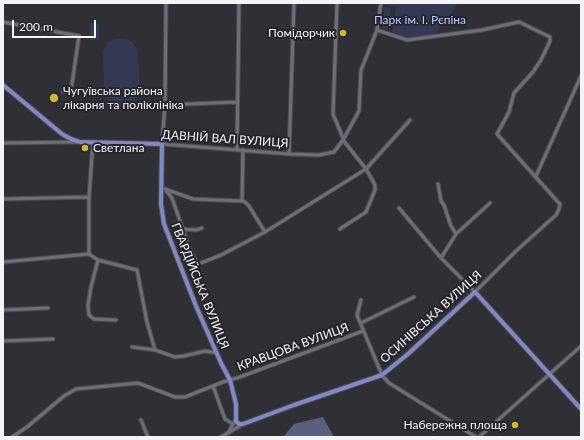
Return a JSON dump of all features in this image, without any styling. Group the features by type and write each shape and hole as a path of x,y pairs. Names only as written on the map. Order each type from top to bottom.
{"main road":[{"path":"3,85 62,134 80,142"},
{"name":"ДАВНІЙ ВАЛ ВУЛИЦЯ","path":"80,142 162,144"},
{"name":"ГВАРДІЙСЬКА ВУЛИЦЯ","path":"162,144 163,189 161,211 164,224 216,353 230,380 236,404 236,419"},
{"path":"475,292 581,409"},
{"name":"ОСИНІВСЬКА ВУЛИЦЯ","path":"243,424 382,375 408,354 475,292"},
{"path":"236,419 238,423 243,424"}],"street":[{"name":"ГВАРДІЙСЬКА ВУЛИЦЯ","path":"162,144 165,105 166,3"},
{"path":"237,149 239,3"},
{"path":"289,154 294,3"},
{"path":"337,3 333,114 343,139 366,169 375,185 375,190 366,212 340,229"},
{"path":"343,139 359,111 361,70 377,30 381,3"},
{"path":"3,22 79,36 72,84 68,92 64,92"},
{"path":"377,30 407,40 482,30 519,22 550,37 550,41 541,60 533,72 514,93 508,112 497,134 536,176 581,76"},
{"path":"165,105 237,102"},
{"path":"163,189 172,198 189,247 197,262 200,264 209,261 265,232 366,169 410,120"},
{"name":"ДАВНІЙ ВАЛ ВУЛИЦЯ","path":"162,144 319,155 334,152 343,139"},
{"name":"ДАВНІЙ ВАЛ ВУЛИЦЯ","path":"3,143 80,142"},
{"path":"89,254 89,197 93,142"},
{"path":"242,201 243,150"},
{"name":"ОСИНІВСЬКА ВУЛИЦЯ","path":"475,292 516,251 556,215 560,204 536,176"},
{"path":"438,184 441,201 451,226 456,234"},
{"path":"163,189 193,199 242,201 249,206 265,232"},
{"path":"3,199 89,197"},
{"path":"441,258 456,234 490,203"},
{"path":"400,208 441,258 475,292"},
{"path":"182,229 196,230 202,228"},
{"path":"3,262 89,254 98,260 138,271 147,322 155,350"},
{"path":"98,260 88,305 89,315 94,319 116,320"},
{"path":"361,323 414,297"},
{"path":"362,300 357,313 382,375 389,383 478,437 581,346"},
{"path":"3,310 48,308"},
{"name":"КРАВЦОВА ВУЛИЦЯ","path":"12,437 27,427 64,396 76,389 138,383 180,398 363,331"},
{"path":"3,341 53,339"},
{"path":"132,347 155,350 175,357 205,351 216,353"},
{"path":"213,386 225,419 234,424"},
{"path":"227,434 236,419"},
{"path":"141,420 148,437"},
{"name":"ОСИНІВСЬКА ВУЛИЦЯ","path":"221,437 243,424"}],"green space":[{"name":"Парк ім. І. Рєпіна","path":"384,3 457,3 453,11 432,37 407,38 392,32 396,7 385,5"},
{"path":"385,7 391,8 388,29 382,28"},
{"path":"90,23 99,24 99,40 90,40"},
{"path":"119,38 132,42 136,47 138,54 140,92 133,104 124,107 111,104 104,92 103,51 109,42"}],"shaded area":[{"path":"323,417 334,437 283,437 294,424"}],"place":[{"name":"Помідорчик","path":"343,33"},
{"name":"Чугуївська района лікарня та поліклініка","path":"54,98"},
{"name":"Светлана","path":"85,148"},
{"name":"Набережна площа","path":"515,425"}]}
